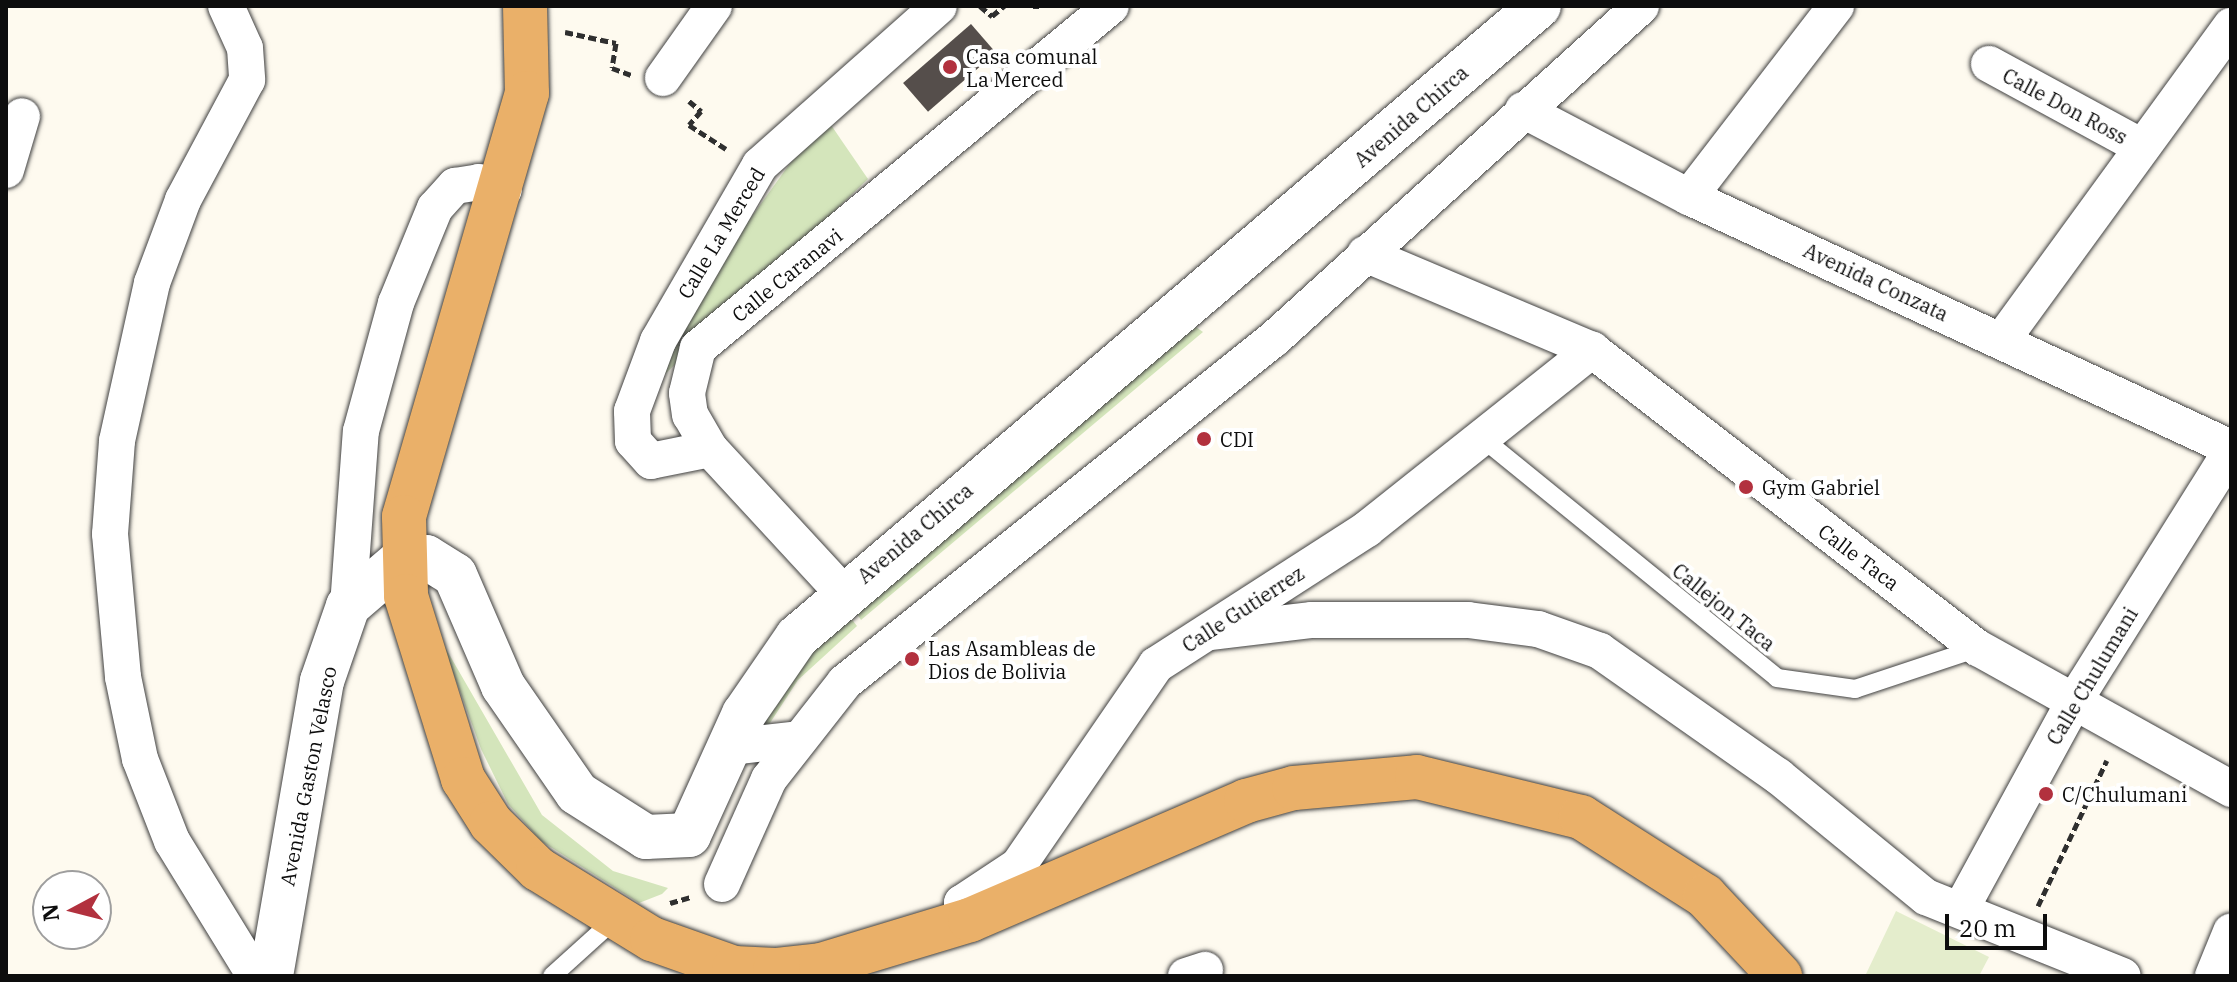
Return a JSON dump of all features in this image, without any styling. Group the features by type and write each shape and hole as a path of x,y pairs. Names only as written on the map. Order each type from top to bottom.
{"highway":[{"path":"527,15 527,93 504,190 404,517 406,596 463,779 491,823 538,869 614,920 733,972 821,965 970,920 1246,801 1306,787 1417,777 1522,797 1594,824 1705,896 1780,976"}],"street":[{"path":"226,6 245,48 247,80 183,200 152,283 117,441 110,534 123,677 140,759 172,841 255,976"},
{"path":"663,78 714,6"},
{"name":"Calle La Merced","path":"710,449 651,461 633,441 632,411 658,341 760,165 939,6"},
{"name":"Calle Caranavi","path":"843,593 710,449 688,404 698,348 1111,6"},
{"name":"Avenida Chirca","path":"405,557 426,557 455,575 503,686 543,750 577,793 620,825 646,837 689,835 730,747 797,637 843,593 1539,6"},
{"path":"722,884 769,779 845,682 1204,397 1641,6"},
{"path":"1689,197 1836,6"},
{"path":"2002,340 2231,26"},
{"name":"Calle Don Ross","path":"1989,64 2142,147"},
{"name":"Avenida Conzata","path":"1523,110 1689,197 2002,340 2231,450"},
{"path":"6,170 22,116"},
{"path":"348,606 361,431 396,303 435,208 455,186 479,182 504,190"},
{"name":"Calle Taca","path":"1365,254 1592,350 1978,648 2231,789"},
{"name":"Calle Gutierrez","path":"970,920 962,903 1018,866 1134,688 1210,632 1367,529 1592,350"},
{"name":"Calle Chulumani","path":"1962,907 2073,703 2231,450"},
{"path":"348,606 405,557"},
{"name":"Avenida Gaston Velasco","path":"271,976 322,681 348,606"},
{"path":"1210,632 1312,620 1468,620 1538,629 1600,651 1778,776 1905,882 2123,976"},
{"path":"730,747 799,739"},
{"path":"2213,976 2231,932"}],"lane":[{"name":"Callejon Taca","path":"1482,438 1777,678 1855,689 1978,648"},
{"path":"552,976 614,920"}],"path":[{"path":"980,6 992,16 1004,6"},
{"path":"527,15 616,43 612,68 630,76 642,62 701,111 689,125 723,153 733,139 760,165"},
{"path":"2025,933 2121,730"}],"green space":[{"path":"831,125 868,179 663,376 669,350 726,252 791,162"},
{"path":"1196,327 1203,332 861,620 854,609"},
{"path":"846,612 857,626 798,680 738,772 759,711"},
{"path":"442,642 542,815 613,871 668,888 662,894 639,903 541,841 508,804 481,749"},
{"path":"1896,911 1989,957 1979,976 1866,974"}],"building":[{"name":"Casa comunal La Merced","path":"971,24 996,53 928,112 903,83"}],"place":[{"name":"Casa comunal La Merced","path":"950,67"},
{"name":"CDI","path":"1204,439"},
{"name":"Gym Gabriel","path":"1746,487"},
{"name":"Las Asambleas de Dios de Bolivia","path":"912,659"},
{"name":"C/Chulumani","path":"2046,794"}]}
